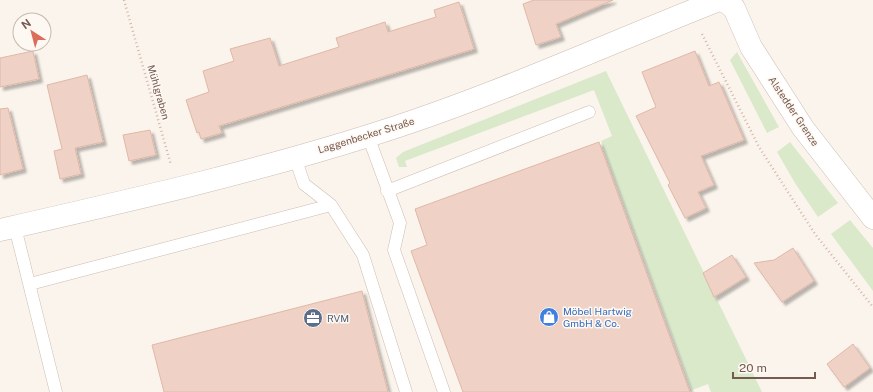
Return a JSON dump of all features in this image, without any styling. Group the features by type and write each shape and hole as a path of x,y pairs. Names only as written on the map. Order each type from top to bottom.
{"street":[{"name":"Laggenbecker Straße","path":"8,228 178,188 368,136 530,78 718,0"},
{"name":"Alstedder Grenze","path":"723,0 734,8 751,47 803,128 873,218"}],"lane":[{"path":"387,190 589,112"},
{"path":"368,136 400,223 394,250 444,392"},
{"path":"295,157 304,184 331,204 363,255 406,392"},
{"path":"30,284 331,204"},
{"path":"8,228 30,284 56,392"}],"path":[{"name":"Mühlgraben","path":"124,0 178,188"},
{"path":"691,11 759,147 815,234 873,307"}],"green space":[{"path":"737,52 779,127 767,133 730,60"},
{"path":"606,71 762,392 711,392 708,384 692,390 601,141 612,136 594,90 405,161 407,167 399,167 396,158 403,152"},
{"path":"790,142 838,203 818,217 795,183 777,152"},
{"path":"850,220 873,248 873,291 831,234"}],"building":[{"path":"534,0 613,0 556,24 561,37 536,45 523,4"},
{"path":"459,2 474,49 219,126 222,133 201,139 199,132 197,133 186,100 209,92 203,71 234,61 230,49 270,38 279,66 339,47 336,38 385,22 388,32 436,17 434,10"},
{"path":"695,51 709,86 719,82 744,140 701,156 714,185 698,192 706,208 685,218 668,185 670,183 636,116 656,107 642,72"},
{"path":"33,52 39,79 0,87 0,58"},
{"path":"87,75 103,142 75,148 81,174 60,179 54,151 62,149 47,85"},
{"path":"8,108 23,169 0,175 0,109"},
{"path":"150,130 156,155 129,161 123,135"},
{"name":"Möbel Hartwig GmbH & Co.","path":"599,142 690,392 463,392 411,251 427,245 415,209"},
{"path":"793,248 814,281 782,302 754,263 774,260"},
{"path":"732,255 746,277 714,297 703,273"},
{"name":"RVM","path":"362,291 388,392 164,392 152,345"},
{"path":"853,344 870,368 844,387 827,364"}],"place":[{"name":"Möbel Hartwig GmbH & Co.","path":"549,317"},
{"name":"RVM","path":"313,318"}]}
